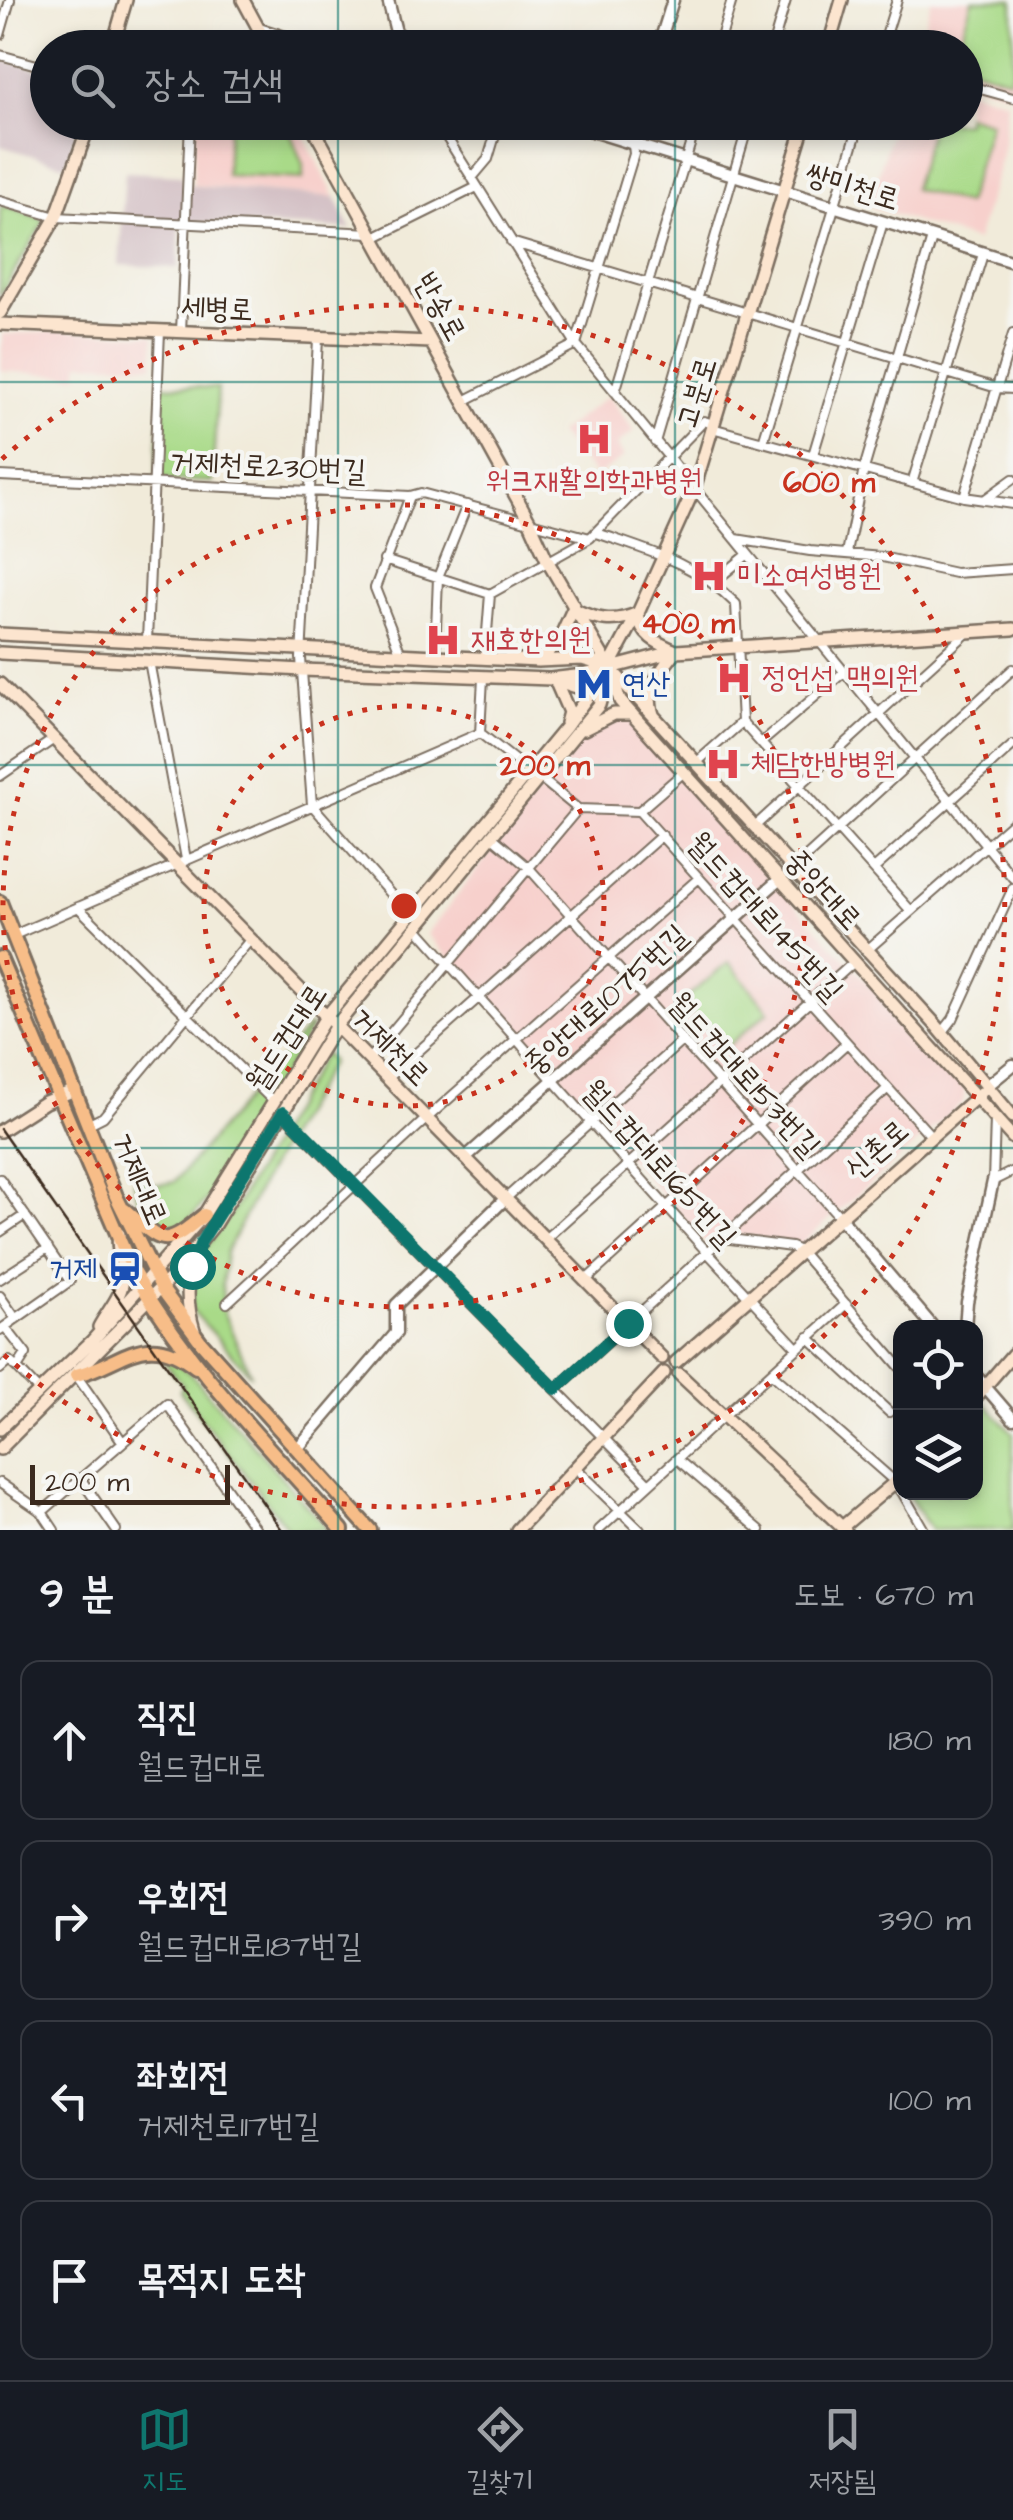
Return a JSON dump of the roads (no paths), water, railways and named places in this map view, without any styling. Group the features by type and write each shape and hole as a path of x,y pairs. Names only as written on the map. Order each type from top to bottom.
{"main road":[{"path":"117,30 126,0"},
{"path":"243,0 259,29"},
{"path":"833,30 842,0"},
{"path":"0,314 56,217 84,140"},
{"name":"반송로","path":"320,140 609,667"},
{"name":"고분로","path":"609,667 694,489 800,140"},
{"name":"세병로","path":"0,324 431,342"},
{"path":"538,661 558,642 574,609 595,619 612,621 638,613 644,632 676,652"},
{"path":"0,634 147,642 483,678 553,680 676,652 1013,629"},
{"path":"656,721 650,705 652,691 676,652"},
{"path":"0,653 149,661 301,660 401,654 582,660 609,667"},
{"name":"월드컵대로","path":"2,1438 76,1375 162,1290 201,1242 330,1022 408,914 567,734 598,694 609,667"},
{"name":"중앙대로","path":"609,667 620,701 1013,1138"},
{"name":"중앙대로","path":"609,667 942,1033 1013,1117"},
{"path":"553,680 620,701"},
{"path":"553,680 568,712 567,734 620,712 632,714"},
{"name":"거제천로","path":"0,684 181,862 250,940 662,1358"},
{"name":"월드컵대로","path":"330,1022 416,927 490,836 534,774"},
{"name":"거제대로","path":"0,902 122,1208 153,1275 195,1334 370,1530"},
{"name":"거제대로","path":"0,958 150,1302 213,1382 342,1530"},
{"name":"신촌로","path":"678,1368 751,1295 987,1086"},
{"path":"0,1131 74,1090"},
{"name":"월드컵대로","path":"2,1438 39,1391 92,1341 204,1215 278,1107"},
{"path":"122,1208 160,1239 176,1238 204,1215"},
{"path":"92,1341 120,1294 124,1278 116,1248 118,1234"},
{"path":"195,1334 187,1307 188,1283 201,1242"},
{"path":"76,1375 123,1354 150,1348 183,1358 213,1382"},
{"path":"983,1379 1013,1354"},
{"path":"664,1373 660,1363 668,1357 722,1417 842,1529 893,1490"},
{"path":"518,1530 664,1373 678,1368"}],"street":[{"path":"388,0 396,30"},
{"path":"664,30 673,0"},
{"path":"723,30 732,0"},
{"path":"777,30 786,0"},
{"path":"888,30 897,0"},
{"path":"0,35 6,2"},
{"path":"0,54 30,63"},
{"path":"983,90 1013,98"},
{"path":"181,332 189,140"},
{"path":"448,140 576,344 1013,878"},
{"path":"0,200 56,217 372,236 475,183 494,140"},
{"name":"쌍미천로","path":"618,140 1013,262"},
{"path":"464,401 576,344 634,154 634,140"},
{"path":"615,392 691,140"},
{"path":"655,442 745,140"},
{"path":"763,442 855,140"},
{"path":"814,455 883,222"},
{"path":"848,554 864,469 932,238"},
{"path":"512,242 997,388 1013,389"},
{"path":"912,482 983,254"},
{"path":"147,642 160,332"},
{"path":"964,498 1013,334"},
{"path":"318,339 301,660 312,805 408,914"},
{"path":"384,560 490,594 594,536 704,421 763,442 964,498 1013,504"},
{"name":"거제천로230번길","path":"0,476 410,496 421,493 664,556 714,582"},
{"path":"983,501 1013,479"},
{"path":"401,654 376,588 410,496"},
{"path":"435,656 438,577 466,505"},
{"path":"734,538 882,557 955,573 1013,569"},
{"path":"747,555 714,582 736,604 742,722 912,911"},
{"path":"484,658 490,594"},
{"path":"754,826 968,632"},
{"path":"149,661 181,862"},
{"path":"792,870 1013,668"},
{"path":"761,743 844,672"},
{"path":"480,733 483,678"},
{"path":"696,763 742,722"},
{"path":"14,935 480,733"},
{"path":"480,733 578,809 640,812 684,772"},
{"path":"0,776 54,739"},
{"path":"874,870 1013,745"},
{"path":"368,1060 578,809"},
{"name":"월드컵대로145번길","path":"640,812 931,1136"},
{"path":"866,951 1013,822"},
{"path":"387,1080 662,835"},
{"name":"월드컵대로153번길","path":"490,836 528,868 839,1216"},
{"path":"227,1303 426,1118 699,878"},
{"name":"중앙대로1075번길","path":"466,1158 780,880"},
{"path":"942,1033 953,1020 1013,888"},
{"path":"78,907 650,1484"},
{"name":"월드컵대로165번길","path":"416,927 707,1252 751,1295"},
{"path":"89,1124 104,1118 250,940"},
{"path":"545,1239 854,962"},
{"path":"297,1449 396,1333 396,1306 505,1198 683,1040"},
{"path":"586,1280 847,1043"},
{"path":"987,1086 1013,1065"},
{"path":"556,1389 888,1088"},
{"path":"966,1320 993,1182 995,1118"},
{"path":"993,1182 1013,1171"},
{"path":"1,1182 70,1281 3,1328 26,1354 17,1368"},
{"path":"0,1232 25,1215"},
{"path":"839,1216 927,1320"},
{"path":"723,1238 800,1251 893,1355"},
{"path":"0,1278 48,1248"},
{"path":"751,1295 797,1348"},
{"path":"0,1296 16,1319"},
{"path":"599,1530 846,1304"},
{"path":"808,1337 889,1412"},
{"path":"0,1370 9,1360 39,1391"},
{"path":"771,1373 893,1480"},
{"path":"76,1375 122,1441"},
{"path":"983,1384 1013,1419"},
{"path":"42,1512 167,1404 256,1530"},
{"path":"677,1458 760,1530"},
{"path":"575,1467 640,1530"},
{"path":"80,1478 116,1530"},
{"path":"0,1483 42,1512 54,1530"},
{"path":"907,1500 924,1530"}],"railway":[{"path":"0,1129 282,1530"}],"place":[{"name":"워크재활의학과병원","path":"594,439"},
{"name":"미소여성병원","path":"709,576"},
{"name":"재호한의원","path":"443,640"},
{"name":"정언섭 맥의원","path":"734,678"},
{"name":"연산","path":"594,684"},
{"name":"체담한방병원","path":"723,764"},
{"name":"거제","path":"125,1269"}]}
